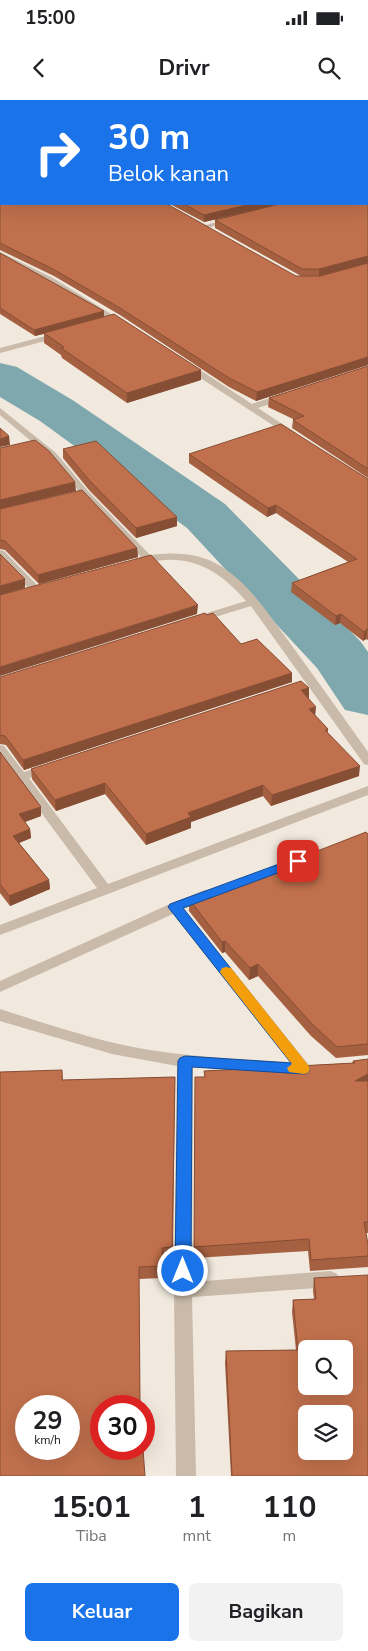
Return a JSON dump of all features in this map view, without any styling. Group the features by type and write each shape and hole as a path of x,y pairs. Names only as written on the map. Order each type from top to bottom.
{"street":[{"path":"204,227 240,218"},
{"path":"195,223 212,232"},
{"path":"0,254 50,280 112,320 132,330"},
{"path":"0,351 72,331"},
{"path":"180,360 298,438"},
{"path":"251,407 296,392"},
{"path":"0,411 34,443 53,455 80,494 148,558"},
{"path":"0,553 35,589"},
{"path":"130,564 148,558 188,557 202,561 219,570 253,602 308,682 368,761"},
{"path":"187,622 253,602"},
{"path":"0,749 106,890"},
{"path":"20,777 58,765"},
{"path":"0,930 368,790"},
{"path":"0,987 174,907 221,890"},
{"path":"174,907 304,1069"},
{"path":"0,1015 138,1054 185,1061 304,1069 322,1067"},
{"path":"185,1061 183,1290 186,1476"},
{"path":"183,1290 348,1278"}],"building":[{"path":"0,205 169,205 296,276 320,276 368,263 368,357 257,392 229,378 120,308 53,269 0,243"},
{"path":"186,205 247,205 204,215"},
{"path":"275,205 368,205 368,256 319,269 302,269 215,220"},
{"path":"0,253 104,311 34,330 0,308"},
{"path":"114,314 201,370 127,393 61,348 64,347 44,333"},
{"path":"368,366 368,469 293,420 304,416 269,398"},
{"path":"281,424 368,479 368,630 364,632 341,614 336,616 292,583 357,559 276,505 268,508 189,454"},
{"path":"0,428 9,436 0,439"},
{"path":"35,440 49,451 75,482 0,500 0,448"},
{"path":"96,441 177,517 136,528 89,480 63,449"},
{"path":"82,490 137,548 38,575 5,541 0,540 0,509"},
{"path":"0,554 25,579 0,586"},
{"path":"151,555 198,605 0,667 0,595"},
{"path":"205,613 207,615 213,613 241,644 257,639 292,673 23,760 5,736 0,735 0,677"},
{"path":"301,681 309,688 301,690 316,707 309,709 328,729 325,730 360,766 272,795 263,785 188,813 191,817 146,834 105,783 55,800 31,769"},
{"path":"0,752 41,807 19,814 30,829 13,836 49,880 9,896 0,884"},
{"path":"366,832 368,834 368,1044 337,1047 312,1024 258,964 250,968 225,941 222,942 189,899"},
{"path":"368,1059 368,1074 355,1081 368,1081 368,1222 364,1222 368,1256 311,1260 309,1239 194,1247 195,1077 205,1077 204,1071 355,1063 353,1061"},
{"path":"62,1070 62,1080 175,1077 172,1247 162,1248 163,1266 139,1267 140,1395 90,1395 90,1460 144,1460 145,1476 0,1476 0,1072"},
{"path":"368,1275 368,1476 232,1476 226,1351 298,1350 293,1300 316,1299 314,1278"}],"waterway":[{"path":"0,377 57,411 206,516 339,655 368,696"}],"slow traffic":[{"path":"226,972 304,1069 294,1068"}],"route":[{"path":"183,1271 185,1061 304,1069 174,907 298,861"}]}
